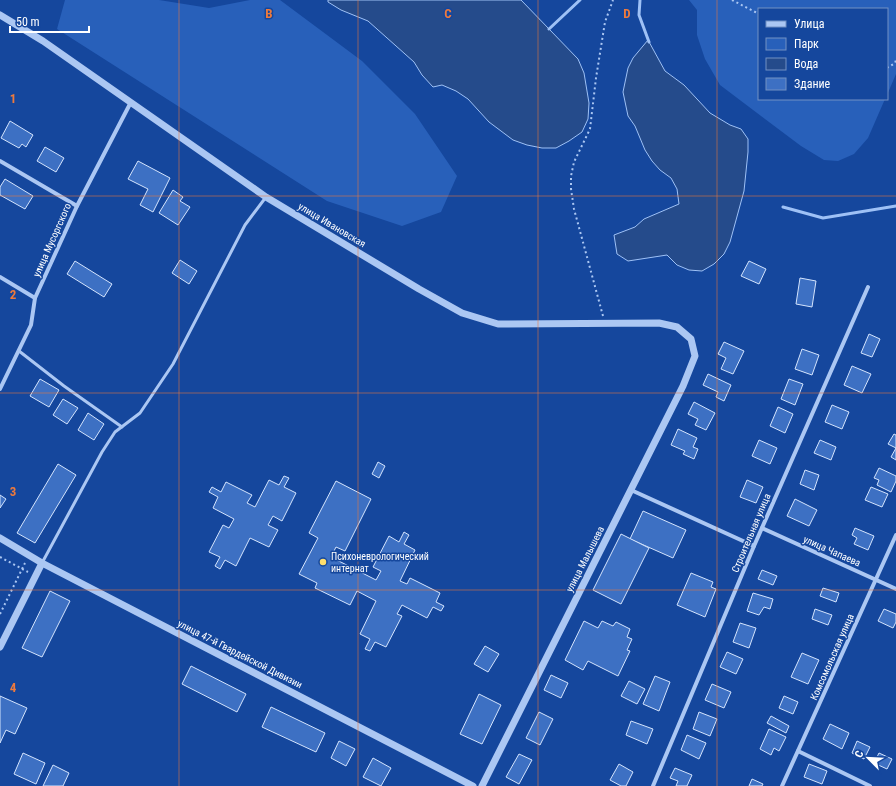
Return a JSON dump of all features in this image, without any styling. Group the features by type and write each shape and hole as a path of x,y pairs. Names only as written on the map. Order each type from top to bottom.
{"street":[{"name":"улица Ивановская","path":"0,15 43,40 266,197 419,290 462,313 498,324 659,323 677,327 692,339"},
{"name":"улица Мусоргского","path":"0,389 31,325 35,298 77,206 131,102"},
{"path":"0,161 77,206"},
{"path":"0,277 35,298"},
{"name":"Строительная улица","path":"653,786 754,546 868,287"},
{"name":"улица Малышева","path":"482,786 682,386 695,356 692,339"},
{"path":"631,490 754,546"},
{"name":"улица Чапаева","path":"762,528 896,589"},
{"name":"Комсомольская улица","path":"782,786 896,535"},
{"name":"улица 47-й Гвардейской Дивизии","path":"0,538 42,563 473,786"},
{"path":"0,647 42,563"},
{"path":"798,751 870,786"}],"lane":[{"path":"42,563 102,452 115,432 140,413 173,364 245,225 266,197"},
{"path":"19,351 64,386 122,427"}],"path":[{"path":"605,323 574,209 571,176 574,162 590,129 605,22 613,0"},
{"path":"732,0 758,13"},
{"path":"888,67 896,60"},
{"path":"0,614 29,555"},
{"path":"0,557 22,570 36,576"}],"green space":[{"path":"65,0 159,0 209,8 250,0 280,0 362,61 415,114 457,176 441,212 402,226 327,201 57,29"},
{"path":"689,0 896,0 896,74 888,93 888,8 758,8 758,100 885,100 868,138 854,154 838,161 824,160 801,146 720,85 705,59 697,35 697,10"}],"water":[{"path":"328,0 521,0 578,59 584,73 589,103 588,119 582,132 556,148 542,148 513,140 489,122 468,99 456,91 442,85 433,87 422,75 414,62 368,21 341,10 328,2"},
{"path":"648,40 665,71 684,85 710,113 730,125 741,129 748,139 744,191 730,242 724,254 714,264 702,271 689,270 677,265 667,255 628,261 617,254 614,235 635,227 644,219 679,204 677,189 671,178 660,170 652,161 645,150 635,126 628,116 623,92 628,68 633,58"}],"building":[{"path":"10,121 33,135 26,147 22,144 19,148 1,138"},
{"path":"45,147 64,158 56,172 37,161"},
{"path":"138,161 170,178 153,212 140,205 148,189 128,179"},
{"path":"5,179 33,196 25,209 0,195 0,187"},
{"path":"173,190 183,197 180,201 190,207 178,225 159,213"},
{"path":"180,260 197,271 189,284 172,273"},
{"path":"75,261 112,284 104,297 67,274"},
{"path":"749,261 766,269 759,284 741,276"},
{"path":"800,278 816,281 812,307 796,304"},
{"path":"869,334 880,339 872,357 861,353"},
{"path":"724,342 744,351 733,374 721,369 726,358 718,354"},
{"path":"802,349 819,355 812,375 795,369"},
{"path":"852,366 871,374 862,393 844,385"},
{"path":"708,374 731,385 724,401 716,397 718,392 703,385"},
{"path":"40,379 59,390 49,407 30,396"},
{"path":"789,379 803,384 795,405 781,399"},
{"path":"63,399 78,408 67,424 53,415"},
{"path":"694,402 715,413 706,430 695,425 698,419 688,414"},
{"path":"832,405 849,412 842,429 825,422"},
{"path":"778,407 793,414 785,433 770,426"},
{"path":"88,413 104,424 94,440 78,430"},
{"path":"678,429 697,438 693,447 698,449 694,459 683,454 685,451 671,445"},
{"path":"894,434 896,435 896,448 888,444"},
{"path":"759,440 777,448 770,464 752,456"},
{"path":"820,440 836,447 831,460 814,453"},
{"path":"896,448 896,460 891,457"},
{"path":"378,462 385,466 379,478 372,474"},
{"path":"58,464 76,475 35,543 17,533"},
{"path":"879,468 896,476 896,481 891,492 877,485 879,480 874,478"},
{"path":"805,470 819,475 814,490 800,484"},
{"path":"284,476 289,478 284,487 296,493 282,521 273,516 268,525 278,530 269,547 250,538 236,566 225,560 220,569 215,566 220,557 209,552 223,525 229,528 234,519 213,508 218,497 209,492 212,487 221,492 226,482 252,495 247,503 255,507 269,480 279,485"},
{"path":"747,480 763,487 756,503 740,497"},
{"name":"Психоневрологический интернат","path":"336,481 371,499 345,551 336,547 331,557 376,580 381,571 373,567 389,536 399,542 404,532 409,535 404,544 415,550 400,581 407,584 410,578 440,593 436,602 444,606 441,611 433,607 427,618 402,605 397,614 402,616 386,647 375,642 370,651 365,649 370,639 360,634 376,601 357,591 350,605 315,588 317,583 299,574 318,538 309,533"},
{"path":"871,487 888,494 882,507 865,500"},
{"path":"0,495 6,499 0,508"},
{"path":"795,499 817,510 809,526 787,516"},
{"path":"643,511 686,530 673,558 630,539"},
{"path":"855,528 874,536 868,550 854,544 857,538 852,535"},
{"path":"621,534 649,548 621,604 593,590"},
{"path":"762,570 777,576 773,585 758,579"},
{"path":"691,573 713,582 711,587 716,589 705,617 677,605"},
{"path":"823,588 839,593 836,602 820,596"},
{"path":"50,591 70,601 42,657 22,648"},
{"path":"753,593 773,599 770,609 764,607 759,615 747,611"},
{"path":"815,609 832,615 828,625 812,619"},
{"path":"884,609 896,614 896,622 893,628 878,621"},
{"path":"584,621 598,628 602,621 613,626 616,622 630,629 627,637 632,639 627,650 630,651 618,676 588,661 583,670 565,660"},
{"path":"740,623 756,628 749,648 733,642"},
{"path":"485,646 499,654 488,672 474,664"},
{"path":"727,652 743,659 736,674 720,667"},
{"path":"802,653 819,660 808,684 791,677"},
{"path":"191,666 246,694 237,712 182,684"},
{"path":"551,675 568,683 561,698 544,690"},
{"path":"655,676 670,682 659,711 643,704"},
{"path":"629,681 645,689 637,704 621,696"},
{"path":"712,684 731,692 724,708 705,700"},
{"path":"479,694 501,705 482,744 460,734"},
{"path":"0,696 27,708 15,734 6,730 0,743"},
{"path":"784,696 798,702 793,714 779,708"},
{"path":"271,707 325,733 316,752 262,727"},
{"path":"539,712 553,719 540,745 526,738"},
{"path":"699,712 717,719 710,736 693,729"},
{"path":"771,716 789,726 786,733 767,723"},
{"path":"631,721 653,729 647,744 626,735"},
{"path":"830,724 849,733 842,749 823,739"},
{"path":"769,729 786,737 779,751 774,748 771,755 760,749"},
{"path":"687,735 706,743 699,759 681,750"},
{"path":"339,741 355,749 346,766 331,758"},
{"path":"857,741 870,747 864,759 852,753"},
{"path":"23,753 45,763 36,784 14,774"},
{"path":"879,753 892,759 887,769 874,763"},
{"path":"519,754 532,760 519,784 506,777"},
{"path":"373,758 391,768 381,786 363,777"},
{"path":"619,764 633,772 626,786 621,786 610,780"},
{"path":"809,764 827,771 822,784 804,777"},
{"path":"53,765 69,773 63,786 43,786"},
{"path":"675,768 692,775 687,786 676,786 678,781 670,778"},
{"path":"752,779 763,784 762,786 749,786"}],"waterway":[{"path":"549,29 580,0"},
{"path":"640,0 639,15 649,42"},
{"path":"783,207 823,218 896,206"}],"place":[{"name":"Психоневрологический интернат","path":"323,562"}]}
